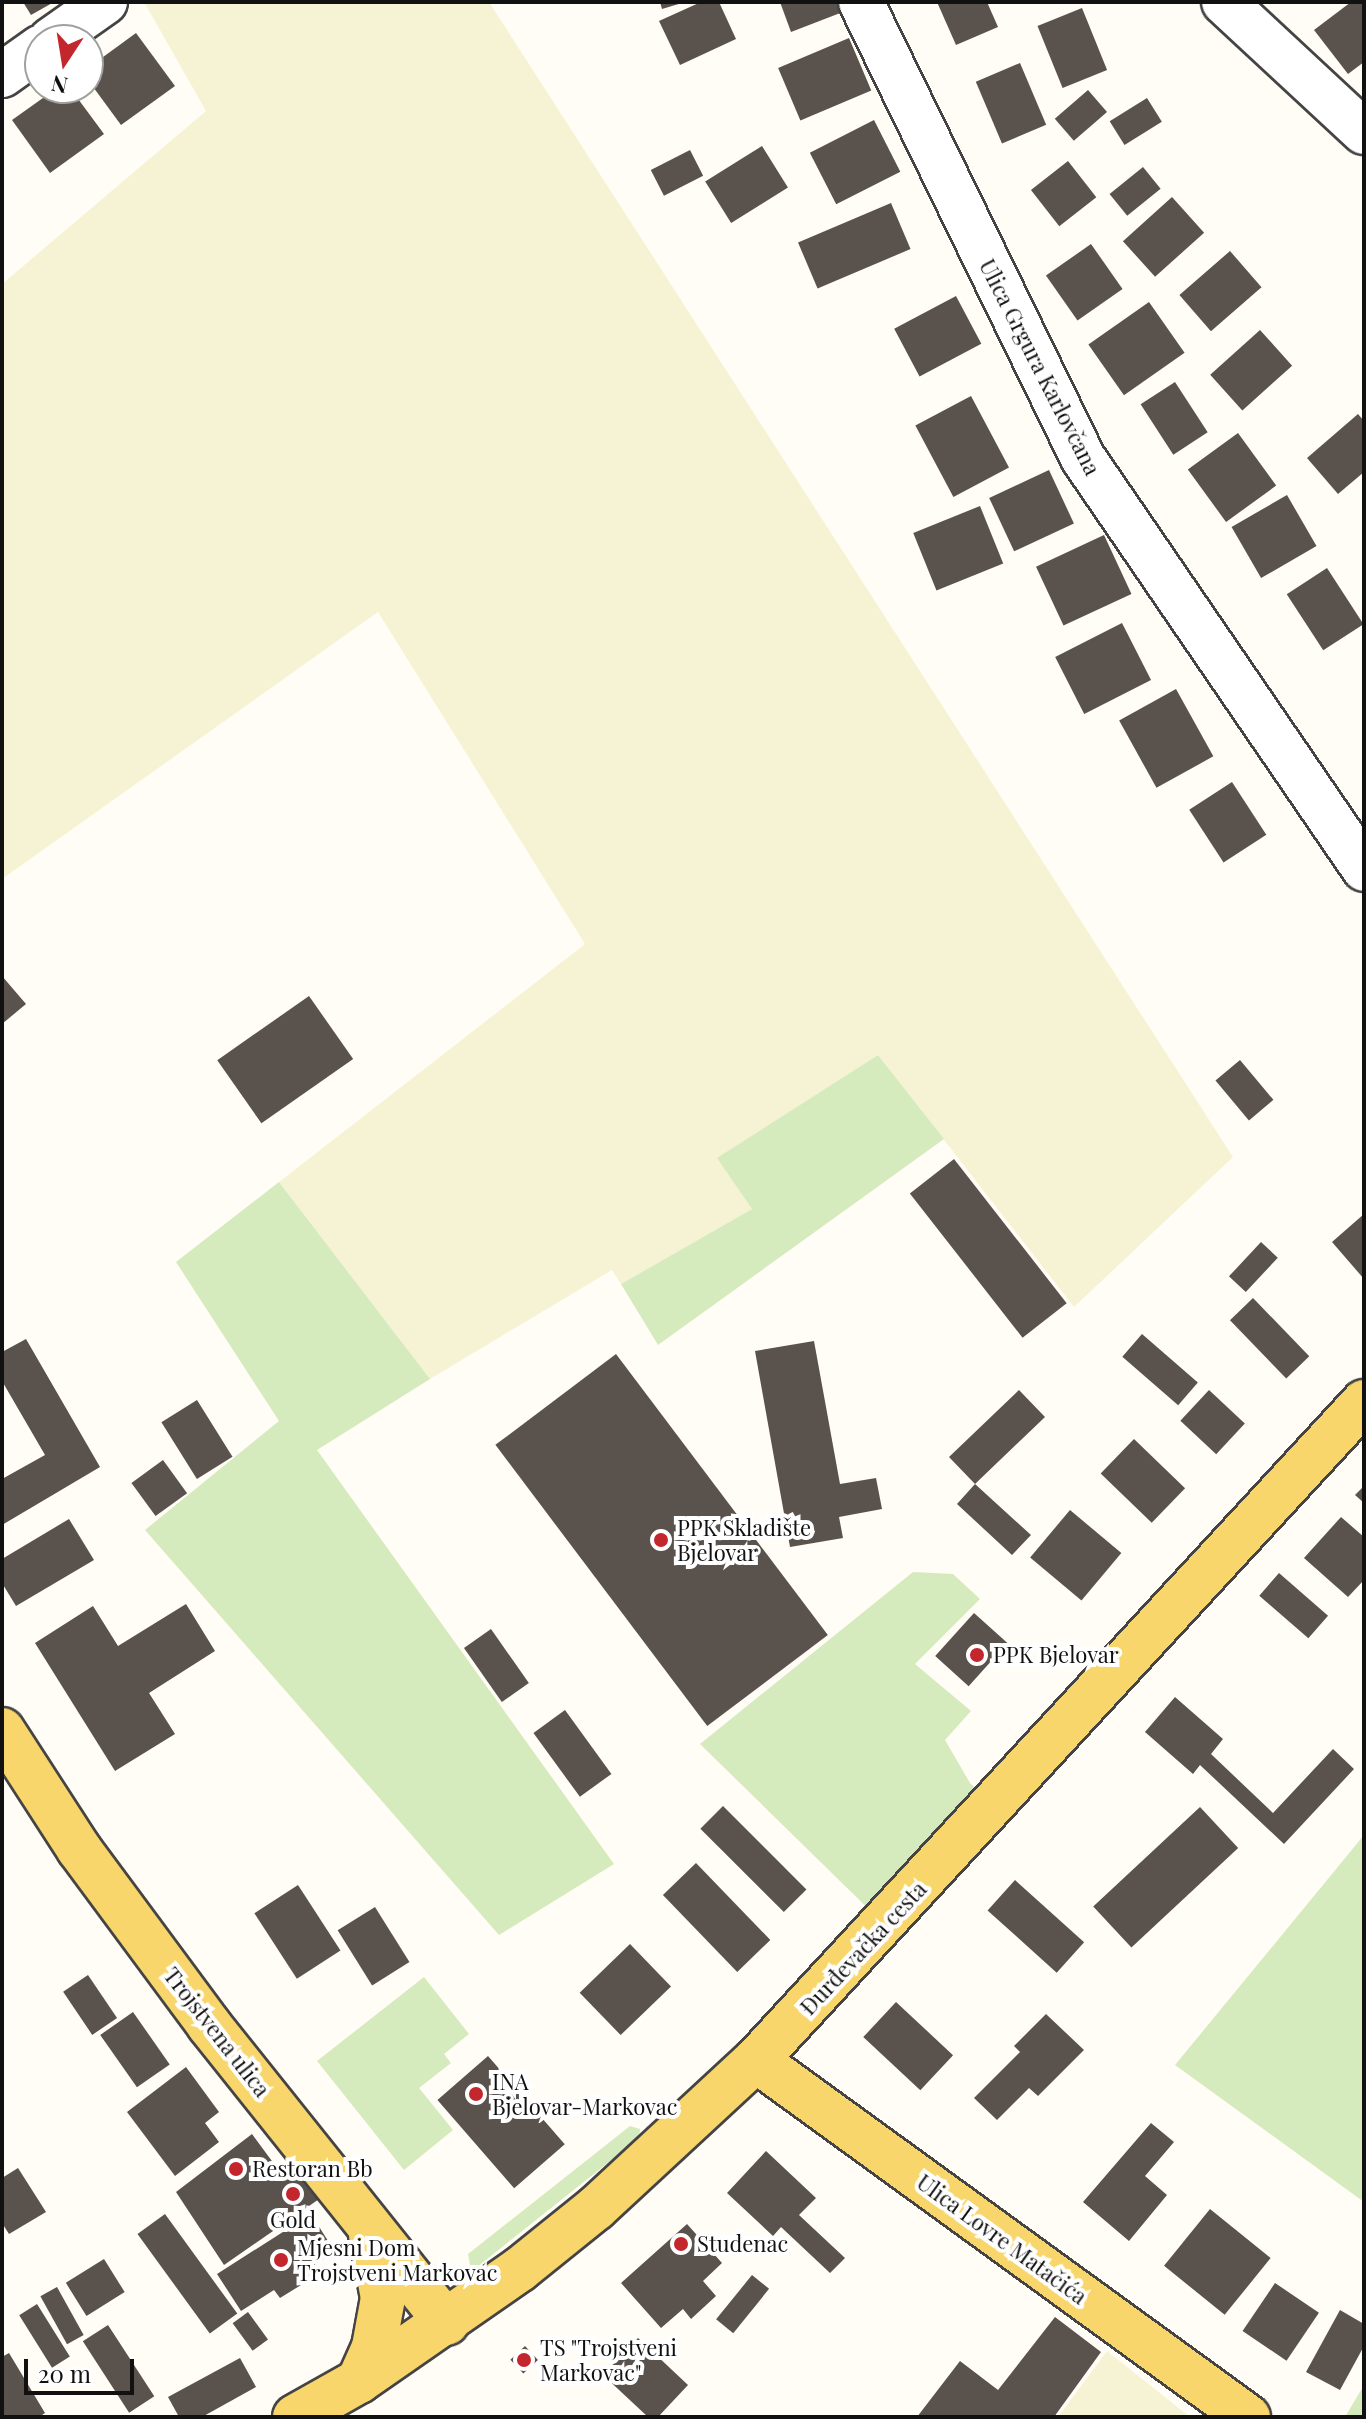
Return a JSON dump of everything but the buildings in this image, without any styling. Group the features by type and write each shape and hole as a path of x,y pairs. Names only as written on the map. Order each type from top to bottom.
{"main road":[{"name":"Đurđevačka cesta","path":"295,2417 359,2381 447,2323 596,2208 756,2060 1364,1402"},
{"name":"Trojstvena ulica","path":"2,1730 79,1849 209,2025 447,2323"},
{"name":"Ulica Lovre Matačića","path":"756,2060 1248,2417"},
{"path":"359,2381 374,2347 383,2298 368,2225"}],"street":[{"path":"74,24 105,2"},
{"name":"Ulica Grgura Karlovčana","path":"861,2 1083,458 1364,869"},
{"path":"1224,2 1364,132"},
{"path":"2,75 24,59"}],"shaded area":[{"path":"144,2 489,2 1233,1157 1074,1307 878,1055 718,1158 752,1209 621,1284 612,1270 430,1379 279,1182 585,944 378,612 2,879 2,284 206,111"},
{"path":"1107,2351 1190,2417 1058,2417"}],"green space":[{"path":"878,1055 944,1139 658,1345 621,1284 752,1209 717,1158"},
{"path":"279,1182 430,1379 317,1450 614,1864 499,1935 145,1530 279,1421 176,1262"},
{"path":"913,1572 953,1574 980,1599 915,1664 971,1711 945,1740 970,1783 994,1806 885,1925 700,1744"},
{"path":"1364,1835 1364,2202 1175,2065"},
{"path":"424,1977 469,2034 444,2054 451,2063 419,2088 453,2130 404,2170 317,2061"},
{"path":"630,2126 640,2129 639,2138 477,2267 470,2265 468,2254"},
{"path":"1364,2385 1364,2417 1345,2417"}],"place":[{"name":"PPK Skladište Bjelovar","path":"661,1540"},
{"name":"PPK Bjelovar","path":"977,1655"},
{"name":"INA Bjelovar-Markovac","path":"476,2094"},
{"name":"Restoran Bb","path":"236,2169"},
{"name":"Gold","path":"293,2194"},
{"name":"Studenac","path":"681,2244"},
{"name":"Mjesni Dom Trojstveni Markovac","path":"281,2260"},
{"name":"TS \"Trojstveni Markovac\"","path":"524,2360"}]}
